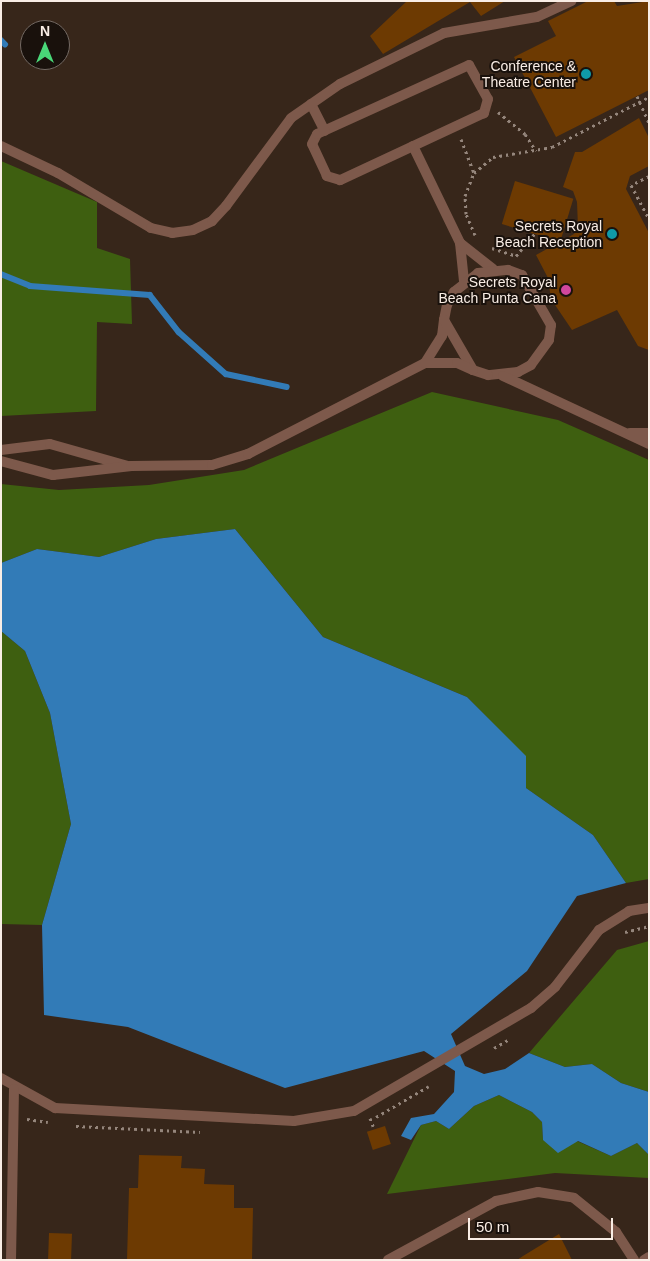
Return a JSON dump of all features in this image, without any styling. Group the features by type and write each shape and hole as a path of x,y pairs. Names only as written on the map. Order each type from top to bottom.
{"lane":[{"path":"1,146 58,173 151,228 172,233 193,230 212,221 226,206 274,137 311,104 340,84 444,33 536,17 572,1"},
{"path":"469,65 490,106 454,127 332,181 312,144 312,138 325,131 469,65"},
{"path":"311,104 325,131"},
{"path":"412,146 460,243 464,281"},
{"path":"460,243 492,269 522,275 552,325 549,340 531,364 503,376"},
{"path":"425,363 442,336 447,305 464,281 492,269"},
{"path":"444,320 473,370"},
{"path":"1,461 53,475 131,466 212,466 248,454 425,363 457,363 473,370 503,376 629,433 649,444"},
{"path":"629,433 649,433"},
{"path":"1,450 50,444 131,466"},
{"path":"1,1078 14,1089 55,1108 294,1121 354,1111 428,1071 531,1008 555,987 613,919 649,908"},
{"path":"11,1260 14,1089"},
{"path":"388,1260 496,1201 538,1192 574,1198 616,1232 634,1260"},
{"path":"644,1260 649,1257"}],"path":[{"path":"637,96 649,123"},
{"path":"482,241 466,214 465,196 474,173 494,157 552,147 649,97"},
{"path":"490,106 513,123 536,151"},
{"path":"454,127 474,173"},
{"path":"626,189 649,176"},
{"path":"631,185 649,219"},
{"path":"488,245 516,256 535,234"}],"green space":[{"path":"1,161 97,202 97,248 130,259 132,324 97,322 96,411 1,416"},
{"path":"432,392 558,420 649,460 649,879 626,883 593,835 526,788 525,756 467,697 323,637 235,529 156,539 99,557 37,549 1,563 1,484 59,490 149,485 244,470"},
{"path":"1,631 25,651 50,713 71,824 42,925 1,924"},
{"path":"649,941 649,1092 621,1083 592,1064 565,1067 529,1053 617,950"},
{"path":"499,1095 532,1112 542,1122 543,1140 577,1141 611,1156 637,1143 649,1155 649,1178 555,1173 387,1194 421,1125 436,1121 449,1129 474,1106"}],"water":[{"path":"235,529 323,637 467,697 526,756 526,788 593,835 626,883 577,896 527,971 451,1034 465,1066 484,1074 505,1069 529,1053 565,1067 592,1064 621,1083 649,1092 649,1155 637,1143 611,1156 578,1141 558,1153 543,1140 542,1122 532,1112 499,1095 474,1106 449,1129 436,1121 421,1125 411,1140 401,1136 411,1118 434,1114 454,1092 455,1071 424,1051 285,1088 128,1027 44,1015 42,925 71,824 50,713 25,651 1,631 1,563 37,549 99,557 156,539"}],"building":[{"path":"407,1 505,1 481,16 470,2 383,54 370,36"},
{"name":"Conference & Theatre Center","path":"588,1 614,1 617,6 649,1 649,90 556,137 514,57 556,36 548,21"},
{"name":"Secrets Royal Beach Reception","path":"639,118 649,138 649,166 630,176 626,189 649,233 649,350 638,346 617,310 572,330 551,299 548,278 536,255 574,234 578,228 577,202 573,191 563,187 575,152 582,152"},
{"path":"515,181 573,199 560,242 502,224"},
{"path":"385,1126 391,1144 373,1150 367,1132"},
{"path":"139,1155 182,1156 181,1168 205,1169 204,1184 234,1185 234,1208 253,1208 252,1260 127,1260 129,1188 138,1188"},
{"path":"49,1233 72,1234 71,1260 48,1260"},
{"path":"559,1234 572,1260 517,1260 523,1256"}],"waterway":[{"path":"1,40 5,44"},
{"path":"1,274 30,286 150,295 179,332 226,374 287,387"}],"place":[{"name":"Conference & Theatre Center","path":"586,74"},
{"name":"Secrets Royal Beach Reception","path":"612,234"},
{"name":"Secrets Royal Beach Punta Cana","path":"566,290"}]}
